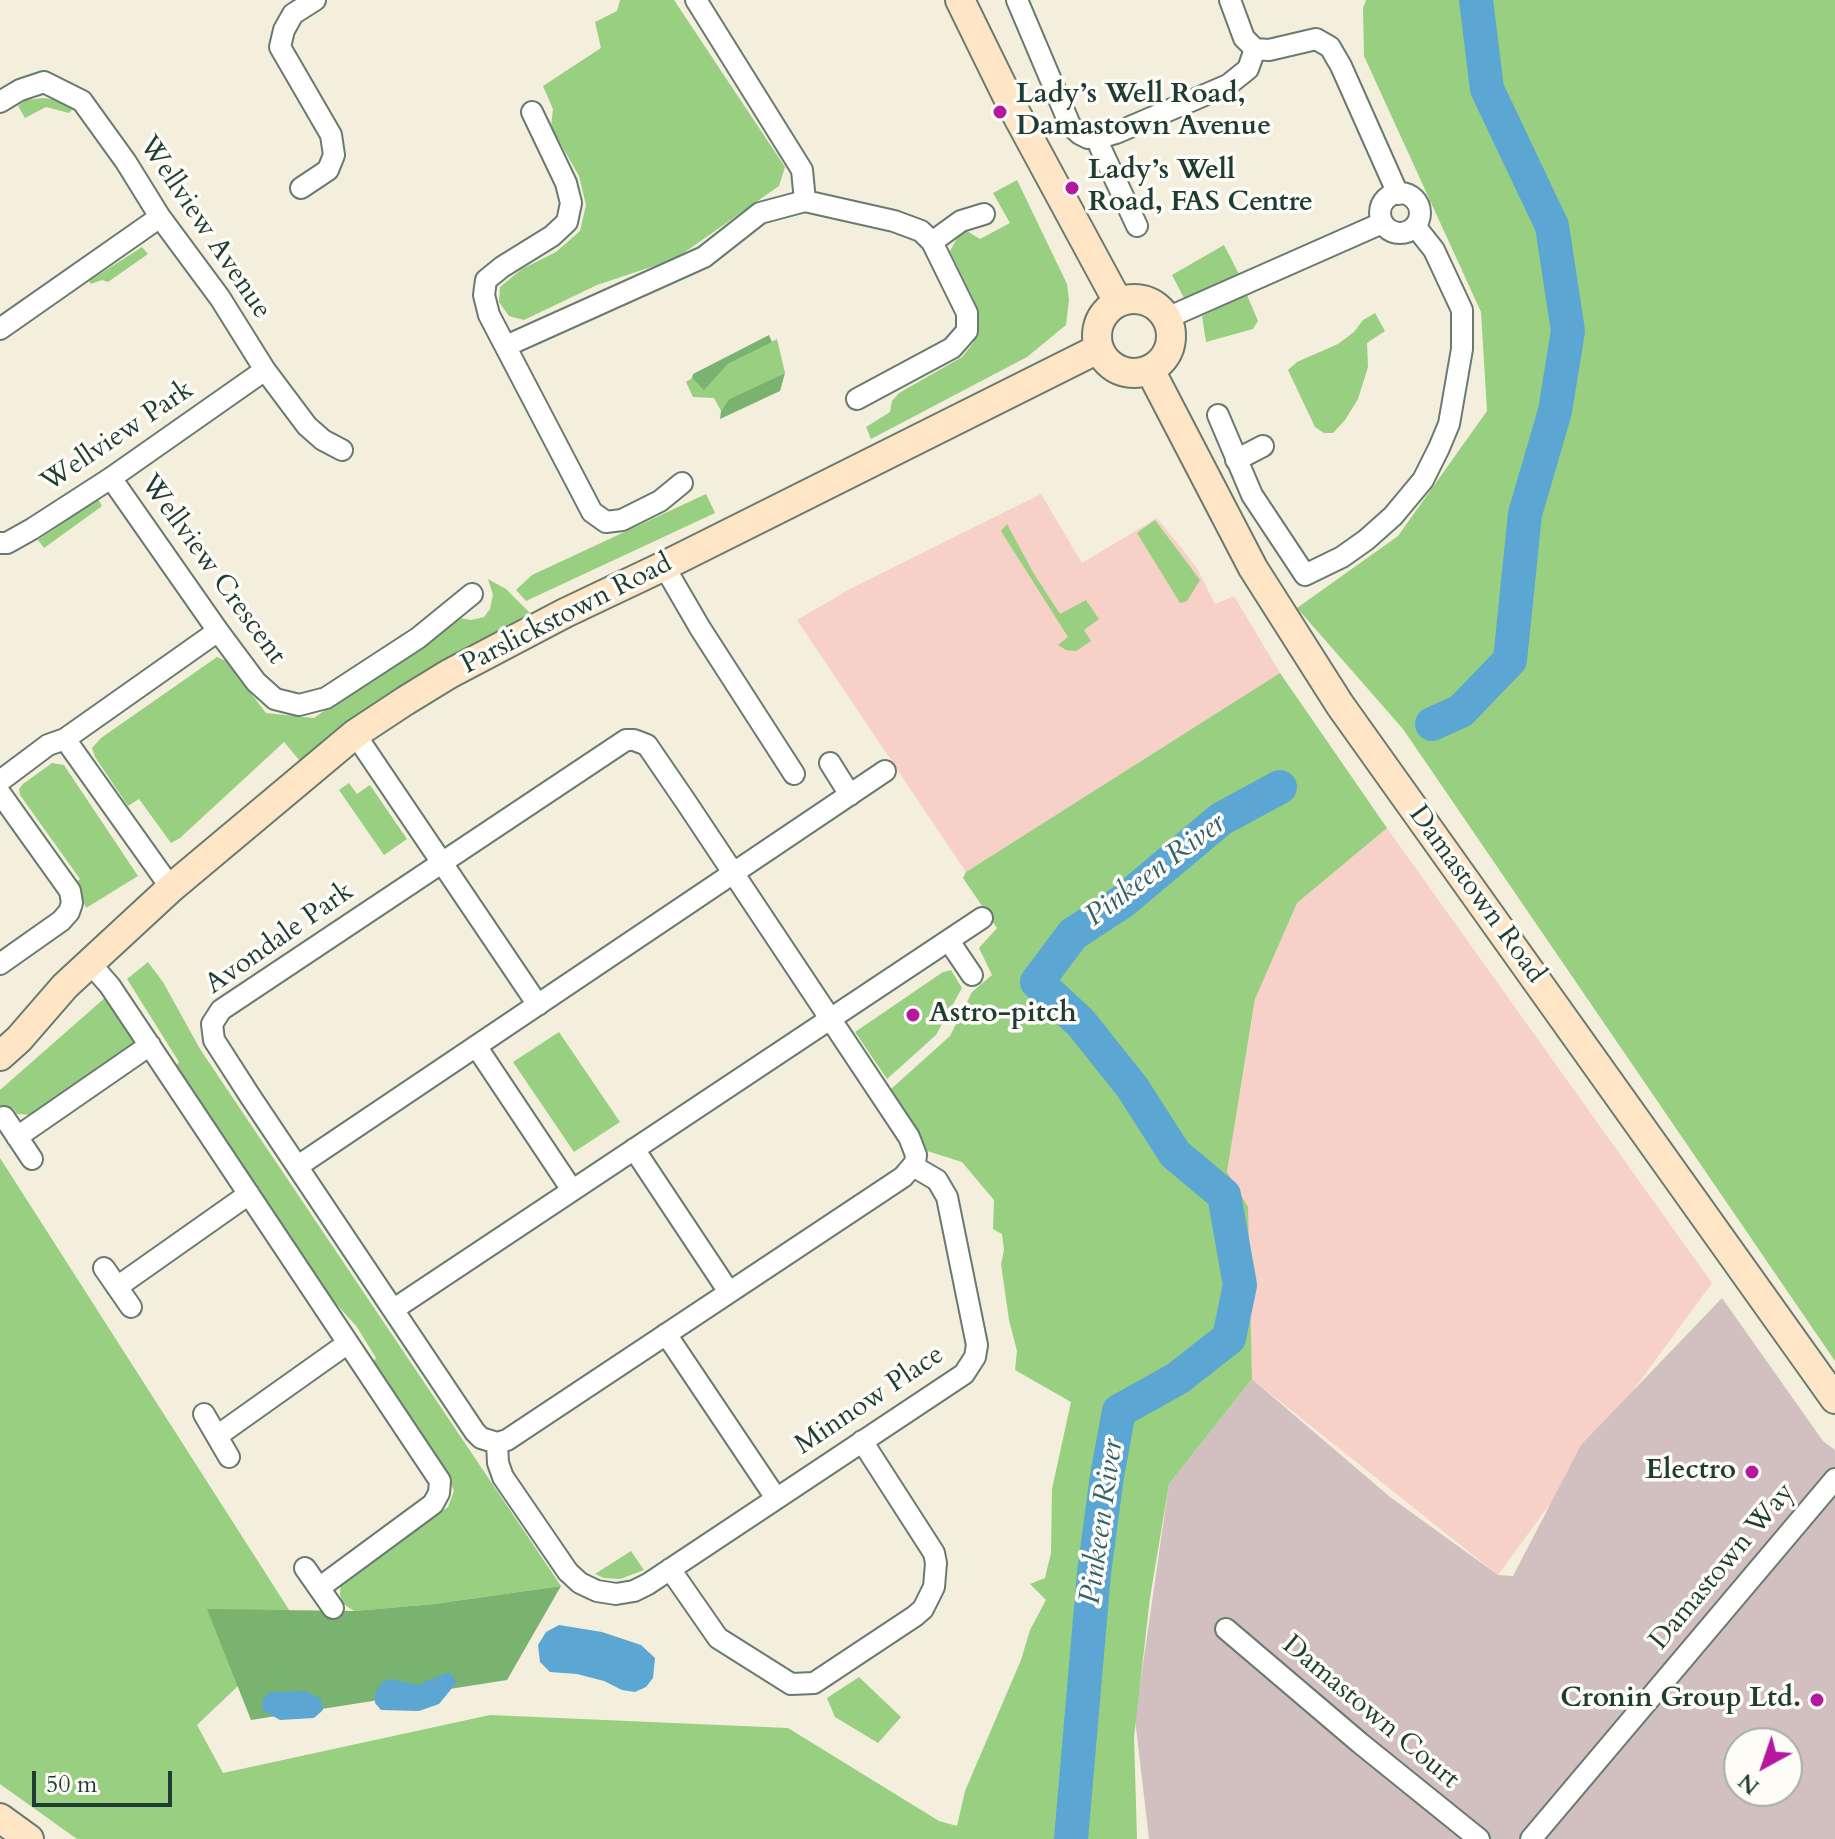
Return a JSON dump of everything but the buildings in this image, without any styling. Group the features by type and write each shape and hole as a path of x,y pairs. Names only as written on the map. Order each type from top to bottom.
{"street":[{"path":"301,188 328,170 334,155 331,135 280,47 284,30 293,14 315,0"},
{"path":"696,0 802,170 805,201"},
{"path":"960,0 1006,94 1118,302"},
{"path":"1017,0 1070,125 1080,134 1099,138 1228,85 1248,69 1255,49"},
{"path":"1230,0 1244,38 1255,49 1269,50 1316,39 1330,47 1398,194"},
{"name":"Wellview Avenue","path":"0,102 20,90 44,82 82,101 126,162 160,217 220,298 265,370 307,426 323,440 342,450"},
{"path":"532,112 566,183 571,203 567,222 552,236 486,280 484,295 489,315 592,512 606,522 622,520 660,501 682,483"},
{"path":"1099,138 1100,147 1137,226"},
{"path":"1405,194 1416,201 1420,214 1410,231 1391,232 1382,223 1382,204 1392,195 1405,194"},
{"path":"506,346 704,257 760,213 805,201 894,221 921,231 932,242 967,313 967,331 952,348 857,399"},
{"path":"932,242 961,221 984,214"},
{"path":"0,329 160,217"},
{"path":"1167,318 1382,223"},
{"path":"1218,415 1252,495 1305,575 1342,557 1393,516 1423,480 1444,436 1452,410 1462,349 1462,310 1434,250 1415,226"},
{"path":"1131,298 1146,300 1158,307 1167,318 1172,333 1170,348 1163,361 1150,370 1135,374 1120,371 1107,363 1098,349 1096,335 1099,322 1107,310 1118,302 1131,298"},
{"name":"Parslickstown Road","path":"65,986 171,888 355,734 449,674 565,613 1098,349"},
{"name":"Wellview Park","path":"0,543 7,543 32,529 111,478 265,370"},
{"name":"Damastown Road","path":"1150,370 1253,568 1340,705 1835,1399"},
{"path":"1236,460 1263,446"},
{"name":"Wellview Crescent","path":"111,478 218,631 256,682 275,699 299,705 326,698 418,638 472,594"},
{"path":"664,566 794,774"},
{"path":"0,781 48,745 65,739 218,631"},
{"path":"355,734 538,1005"},
{"path":"65,739 171,888"},
{"name":"Avondale Park","path":"497,1443 481,1438 475,1432 214,1040 212,1024 221,1010 626,740 647,745 734,874 909,1137 916,1155 913,1166"},
{"path":"830,763 850,795"},
{"path":"298,1166 885,771"},
{"path":"0,793 70,891 72,903 61,921 0,964"},
{"path":"394,1309 982,918"},
{"path":"949,941 972,975"},
{"path":"90,963 110,986 150,1045 440,1481 439,1493 433,1504 319,1588"},
{"path":"0,1033 65,986"},
{"path":"0,1056 65,986"},
{"path":"17,1137 150,1045"},
{"path":"476,1046 572,1190"},
{"path":"4,1117 32,1159"},
{"path":"634,1149 729,1292"},
{"path":"497,1443 507,1440 903,1177 913,1166"},
{"name":"Minnow Place","path":"497,1443 498,1463 503,1477 568,1572 580,1583 597,1591 616,1594 634,1591 670,1569 964,1374 975,1357 977,1345 944,1189 937,1180 913,1166"},
{"path":"117,1287 249,1194"},
{"path":"104,1268 131,1307"},
{"path":"666,1334 776,1498"},
{"path":"217,1436 348,1343"},
{"path":"204,1414 229,1457"},
{"path":"670,1569 718,1638 791,1684 814,1683 923,1609 934,1587 936,1563 930,1543 862,1441"},
{"name":"Damastown Way","path":"1531,1839 1835,1479"},
{"path":"305,1568 333,1608"},
{"name":"Damastown Court","path":"1226,1629 1479,1839"},
{"path":"0,1818 29,1839"}],"shaded area":[{"path":"1041,494 1082,563 1157,518 1197,568 1215,604 1234,596 1280,673 966,872 797,620 850,589"},
{"path":"1387,828 1712,1283 1498,1575 1252,1379 1250,1314 1227,1172 1258,983 1297,903"},
{"path":"1722,1298 1823,1441 1835,1450 1835,1839 1149,1839 1135,1719 1169,1484 1252,1379 1390,1497 1498,1575 1513,1576 1581,1445"}],"green space":[{"path":"620,0 674,0 785,167 779,186 675,259 597,285 524,320 509,316 499,302 500,287 522,269 556,252 580,231 586,205 579,176 551,127 553,109 543,86 601,48 595,22 617,11"},
{"path":"1366,0 1835,0 1835,1361 1403,729 1297,608 1398,536 1487,411 1481,312 1364,56 1363,8"},
{"path":"26,100 58,100 73,109 69,113 46,107 25,118 18,106"},
{"path":"1017,180 1067,284 1066,325 1027,357 871,439 866,427 890,412 892,401 899,393 962,357 974,342 978,321 974,300 950,251 961,231 980,239 1010,223 993,193"},
{"path":"1224,245 1241,278 1199,296 1184,298 1172,275"},
{"path":"142,247 148,254 108,282 102,280 91,284 89,281"},
{"path":"1247,295 1258,321 1253,329 1206,342 1202,316"},
{"path":"1375,313 1385,331 1367,343 1368,367 1358,399 1333,433 1324,433 1315,427 1288,370 1297,362 1338,344"},
{"path":"769,335 772,342 728,364 704,390 692,378 693,374"},
{"path":"777,339 785,373 729,399 721,411 714,398 693,397 686,382 692,378 704,389 728,364"},
{"path":"785,373 780,391 720,419 729,399"},
{"path":"706,494 715,513 526,601 516,590 532,575"},
{"path":"98,499 102,506 44,548 38,540"},
{"path":"1155,520 1200,580 1187,601 1180,603 1137,533"},
{"path":"1007,524 1060,614 1086,600 1099,619 1084,630 1091,641 1076,651 1058,645 1068,637 1001,531"},
{"path":"488,579 506,589 533,616 301,762 284,742 171,843 139,799 128,806 95,757 92,748 101,738 217,657 226,661 266,713 314,718 450,623 460,618 471,620 484,617 490,609 493,595"},
{"path":"1280,673 1387,828 1297,903 1255,999 1227,1172 1248,1207 1252,1379 1169,1484 1150,1598 1134,1737 1137,1839 77,1839 0,1784 0,1158 300,1627 197,1725 223,1773 490,1715 788,1728 939,1821 957,1826 965,1791 1021,1660 1030,1630 1046,1600 1030,1584 1045,1578 1051,1553 1052,1489 1071,1402 1015,1370 1017,1351 1001,1264 1004,1250 1002,1234 993,1229 994,1200 962,1162 927,1151 891,1094 891,1089 950,1036 972,992 992,975 979,948 997,928 963,878 966,872"},
{"path":"52,763 64,765 138,876 86,908 76,882 80,879 20,795 19,789 23,784"},
{"path":"349,783 357,794 370,785 407,839 384,855 339,790"},
{"path":"148,962 163,982 200,1049 561,1586 434,1604 354,1611 342,1603 341,1581 448,1507 454,1491 447,1475 373,1362 376,1358 357,1327 330,1297 175,1067 179,1062 127,979"},
{"name":"Astro-pitch","path":"951,970 962,988 936,1035 887,1079 855,1032 943,972"},
{"path":"107,996 134,1039 135,1046 32,1115 17,1114 13,1108 0,1114 0,1090"},
{"path":"559,1032 620,1122 574,1152 513,1062"},
{"path":"631,1551 644,1570 620,1579 595,1574"},
{"path":"561,1586 507,1680 251,1720 207,1609 354,1611 434,1604"},
{"path":"859,1677 901,1717 878,1743 835,1717 827,1698"}],"water":[{"path":"559,1625 602,1632 641,1645 655,1658 653,1678 646,1687 635,1692 577,1674 550,1672 540,1662 538,1645 546,1632"},
{"path":"449,1672 457,1682 439,1704 419,1711 381,1710 375,1703 375,1694 382,1682 391,1679 417,1685"},
{"path":"305,1691 321,1699 323,1710 314,1718 280,1720 262,1710 263,1700 270,1692"}],"waterway":[{"name":"Pinkeen River","path":"1432,724 1461,711 1510,660 1525,514 1555,411 1568,331 1552,226 1487,89 1476,0"},
{"name":"Pinkeen River","path":"1071,1839 1094,1573 1119,1411 1178,1378 1229,1338 1240,1285 1224,1195 1175,1154 1132,1087 1081,1023 1037,982 1073,934 1122,902 1221,819 1280,787"}],"place":[{"name":"Lady’s Well Road, Damastown Avenue","path":"1000,112"},
{"name":"Lady’s Well Road, FAS Centre","path":"1072,188"},
{"name":"Astro-pitch","path":"913,1015"},
{"name":"Electro","path":"1752,1472"},
{"name":"Cronin Group Ltd.","path":"1817,1700"}]}
